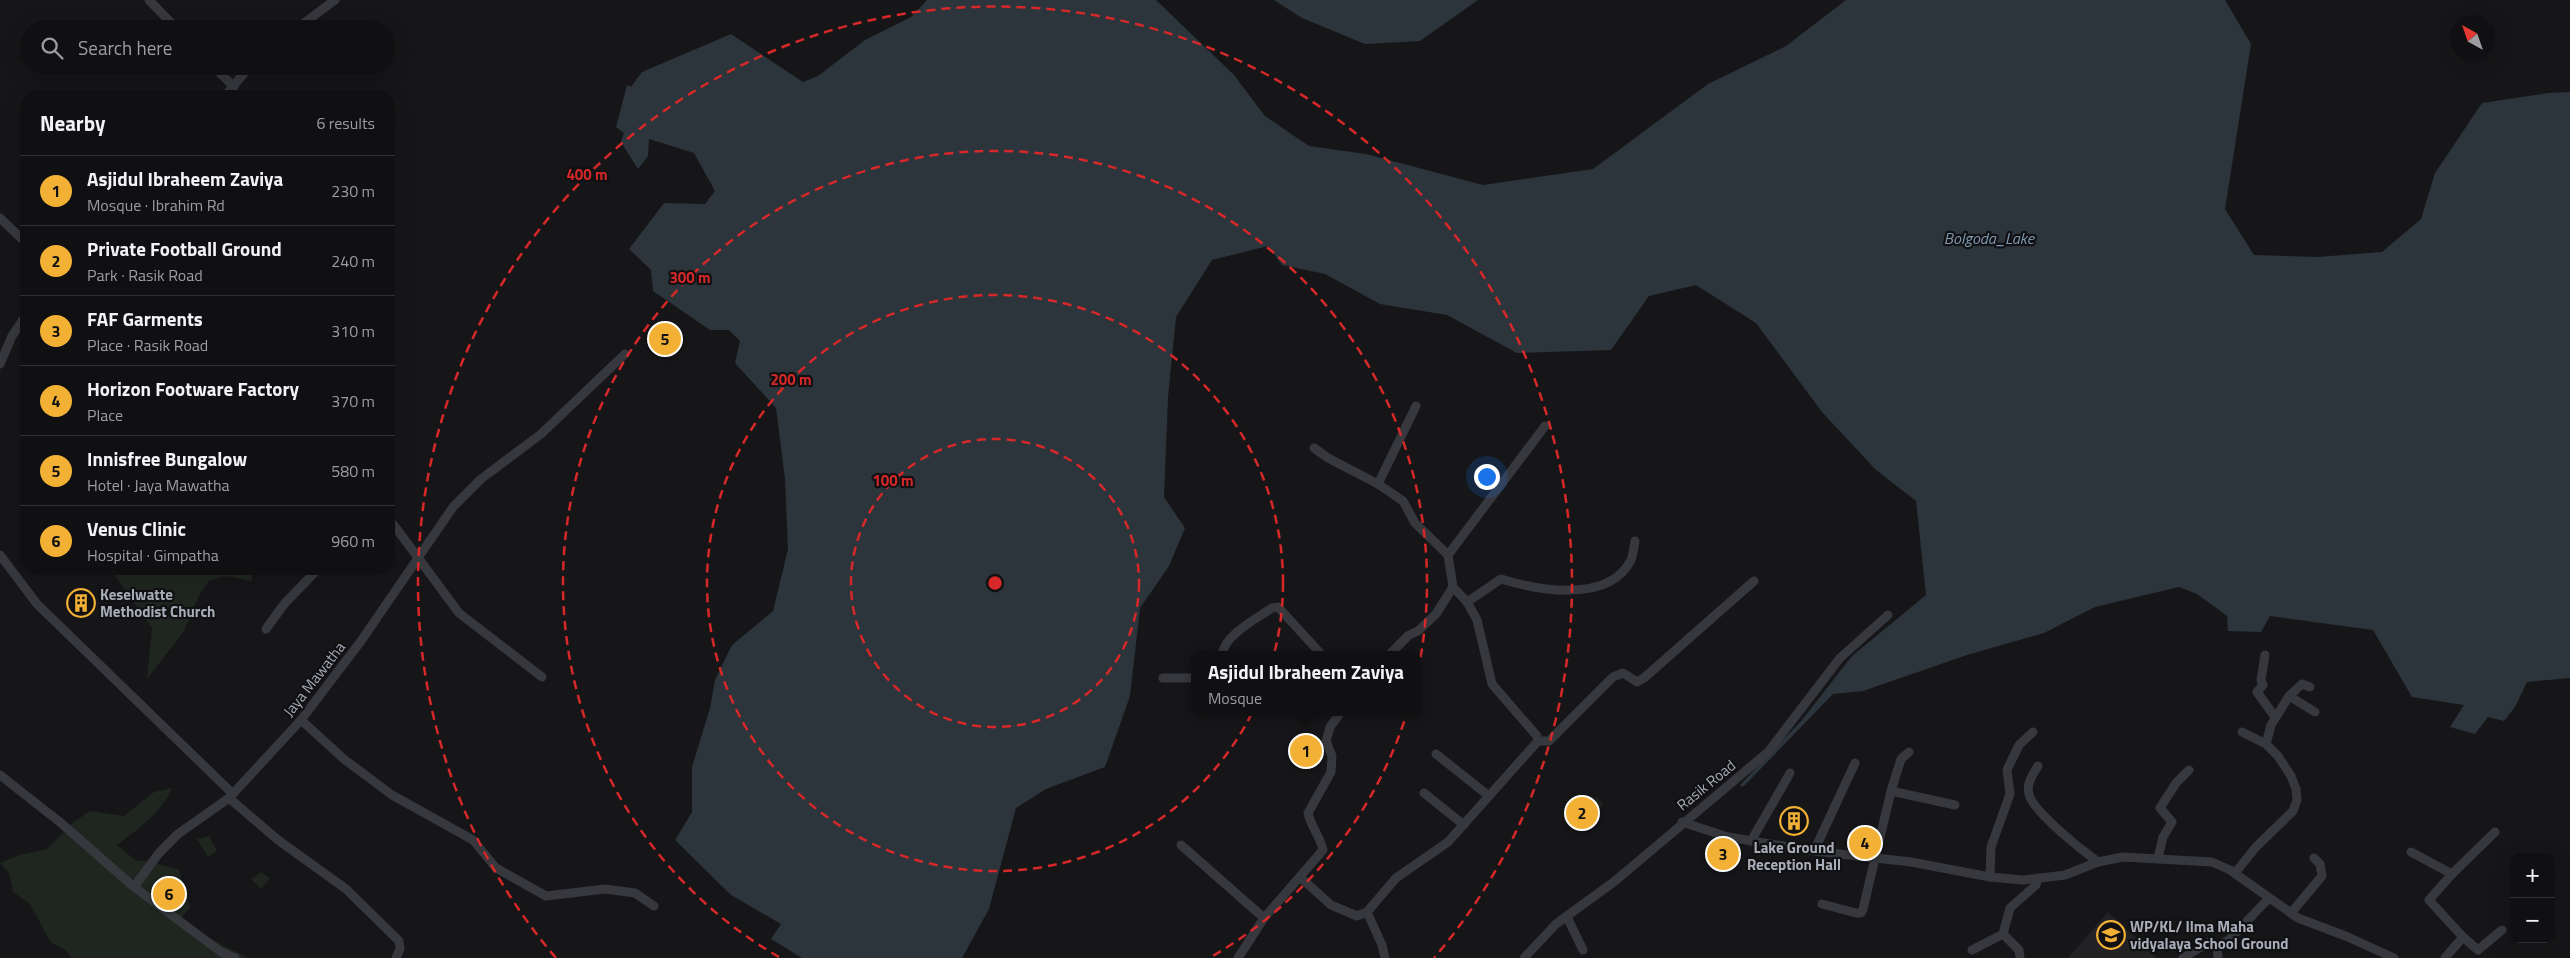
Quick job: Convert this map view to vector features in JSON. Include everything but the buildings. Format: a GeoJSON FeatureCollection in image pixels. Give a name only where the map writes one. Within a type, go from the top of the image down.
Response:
{"type":"FeatureCollection","features":[{"type":"Feature","properties":{"kind":"street"},"geometry":{"type":"LineString","coordinates":[[149,0],[168,20]]}},
{"type":"Feature","properties":{"kind":"street"},"geometry":{"type":"LineString","coordinates":[[308,20],[335,0]]}},
{"type":"Feature","properties":{"kind":"street"},"geometry":{"type":"LineString","coordinates":[[222,75],[234,87]]}},
{"type":"Feature","properties":{"kind":"street"},"geometry":{"type":"LineString","coordinates":[[231,90],[243,75]]}},
{"type":"Feature","properties":{"kind":"street"},"geometry":{"type":"LineString","coordinates":[[0,218],[20,237]]}},
{"type":"Feature","properties":{"kind":"street"},"geometry":{"type":"LineString","coordinates":[[0,364],[20,324]]}},
{"type":"Feature","properties":{"kind":"street","name":"Jaya Mawatha"},"geometry":{"type":"LineString","coordinates":[[134,887],[159,853],[178,834],[231,796],[301,720],[361,641],[453,507],[481,479],[541,434],[624,354]]}},
{"type":"Feature","properties":{"kind":"street"},"geometry":{"type":"LineString","coordinates":[[1378,484],[1416,406]]}},
{"type":"Feature","properties":{"kind":"street"},"geometry":{"type":"LineString","coordinates":[[1448,555],[1545,426]]}},
{"type":"Feature","properties":{"kind":"street"},"geometry":{"type":"LineString","coordinates":[[1314,448],[1328,458],[1378,484],[1403,501],[1415,523],[1448,555],[1453,588],[1467,602],[1477,620],[1492,684],[1537,736],[1538,741]]}},
{"type":"Feature","properties":{"kind":"street"},"geometry":{"type":"LineString","coordinates":[[395,527],[459,613],[542,676]]}},
{"type":"Feature","properties":{"kind":"street"},"geometry":{"type":"LineString","coordinates":[[1467,602],[1501,579],[1524,586],[1576,591],[1594,587],[1615,579],[1630,561],[1635,541]]}},
{"type":"Feature","properties":{"kind":"street"},"geometry":{"type":"LineString","coordinates":[[0,555],[37,604],[231,796],[278,840],[346,889],[400,941],[400,949],[396,958]]}},
{"type":"Feature","properties":{"kind":"street"},"geometry":{"type":"LineString","coordinates":[[266,629],[285,603],[312,575]]}},
{"type":"Feature","properties":{"kind":"street"},"geometry":{"type":"LineString","coordinates":[[1300,877],[1331,905],[1357,916],[1367,912],[1396,878],[1448,842],[1538,741],[1549,741],[1613,677],[1622,674],[1637,682],[1644,678],[1754,581]]}},
{"type":"Feature","properties":{"kind":"street"},"geometry":{"type":"LineString","coordinates":[[1393,651],[1409,634],[1418,631],[1436,614],[1453,588]]}},
{"type":"Feature","properties":{"kind":"street"},"geometry":{"type":"LineString","coordinates":[[1222,651],[1223,647],[1232,637],[1272,608],[1278,607],[1318,651]]}},
{"type":"Feature","properties":{"kind":"street","name":"Rasik Road"},"geometry":{"type":"LineString","coordinates":[[1524,958],[1567,916],[1615,881],[1682,822],[1768,752],[1840,658],[1888,615]]}},
{"type":"Feature","properties":{"kind":"street"},"geometry":{"type":"LineString","coordinates":[[2265,655],[2261,680],[2263,685],[2257,692],[2275,717]]}},
{"type":"Feature","properties":{"kind":"street"},"geometry":{"type":"LineString","coordinates":[[1163,678],[1191,678]]}},
{"type":"Feature","properties":{"kind":"street"},"geometry":{"type":"LineString","coordinates":[[2266,744],[2275,717],[2289,696],[2302,684],[2310,687]]}},
{"type":"Feature","properties":{"kind":"street"},"geometry":{"type":"LineString","coordinates":[[2289,696],[2315,712]]}},
{"type":"Feature","properties":{"kind":"street"},"geometry":{"type":"LineString","coordinates":[[1238,958],[1264,918],[1323,850],[1321,838],[1311,825],[1308,813],[1330,772],[1332,756],[1326,740],[1330,727],[1338,716]]}},
{"type":"Feature","properties":{"kind":"street"},"geometry":{"type":"LineString","coordinates":[[301,720],[345,760],[392,794],[473,840],[496,868],[546,896],[605,889],[635,893],[654,906]]}},
{"type":"Feature","properties":{"kind":"street"},"geometry":{"type":"LineString","coordinates":[[1990,877],[1991,847],[2010,794],[2007,770],[2019,745],[2033,732]]}},
{"type":"Feature","properties":{"kind":"street"},"geometry":{"type":"LineString","coordinates":[[2234,873],[2256,847],[2293,810],[2297,800],[2296,789],[2291,776],[2278,756],[2266,744],[2242,732]]}},
{"type":"Feature","properties":{"kind":"street"},"geometry":{"type":"LineString","coordinates":[[1822,904],[1861,913],[1891,791],[1901,759],[1909,752]]}},
{"type":"Feature","properties":{"kind":"street"},"geometry":{"type":"LineString","coordinates":[[1436,754],[1489,796]]}},
{"type":"Feature","properties":{"kind":"street"},"geometry":{"type":"LineString","coordinates":[[1814,851],[1855,763]]}},
{"type":"Feature","properties":{"kind":"street"},"geometry":{"type":"LineString","coordinates":[[2038,766],[2030,781],[2028,792],[2031,800],[2062,833],[2098,862]]}},
{"type":"Feature","properties":{"kind":"street"},"geometry":{"type":"LineString","coordinates":[[2158,858],[2163,837],[2172,822],[2160,808],[2176,783],[2189,770]]}},
{"type":"Feature","properties":{"kind":"street"},"geometry":{"type":"LineString","coordinates":[[1751,841],[1790,773]]}},
{"type":"Feature","properties":{"kind":"street"},"geometry":{"type":"LineString","coordinates":[[0,775],[61,823],[134,887],[221,952],[235,958]]}},
{"type":"Feature","properties":{"kind":"street"},"geometry":{"type":"LineString","coordinates":[[1891,791],[1955,805]]}},
{"type":"Feature","properties":{"kind":"street"},"geometry":{"type":"LineString","coordinates":[[1424,793],[1464,825]]}},
{"type":"Feature","properties":{"kind":"street"},"geometry":{"type":"LineString","coordinates":[[1682,822],[1728,837],[1751,841],[1814,851],[1911,862],[1990,877],[2023,880],[2065,875],[2098,862],[2123,857],[2212,862],[2234,873],[2291,913],[2394,958]]}},
{"type":"Feature","properties":{"kind":"street"},"geometry":{"type":"LineString","coordinates":[[2495,832],[2452,874],[2429,900],[2463,937],[2478,950],[2502,930]]}},
{"type":"Feature","properties":{"kind":"street"},"geometry":{"type":"LineString","coordinates":[[1181,846],[1264,918]]}},
{"type":"Feature","properties":{"kind":"street"},"geometry":{"type":"LineString","coordinates":[[2411,852],[2452,874]]}},
{"type":"Feature","properties":{"kind":"street"},"geometry":{"type":"LineString","coordinates":[[2291,913],[2322,876],[2320,864],[2314,858]]}},
{"type":"Feature","properties":{"kind":"street"},"geometry":{"type":"LineString","coordinates":[[2004,934],[2010,908],[2036,885],[2038,878]]}},
{"type":"Feature","properties":{"kind":"street"},"geometry":{"type":"LineString","coordinates":[[2217,946],[2230,940],[2269,898]]}},
{"type":"Feature","properties":{"kind":"street"},"geometry":{"type":"LineString","coordinates":[[1367,912],[1382,945],[1385,958]]}},
{"type":"Feature","properties":{"kind":"street"},"geometry":{"type":"LineString","coordinates":[[1567,916],[1583,950]]}},
{"type":"Feature","properties":{"kind":"street"},"geometry":{"type":"LineString","coordinates":[[1972,950],[2004,934]]}},
{"type":"Feature","properties":{"kind":"street"},"geometry":{"type":"LineString","coordinates":[[2004,934],[2019,950],[2020,958]]}},
{"type":"Feature","properties":{"kind":"street"},"geometry":{"type":"LineString","coordinates":[[2445,958],[2463,937]]}},
{"type":"Feature","properties":{"kind":"street"},"geometry":{"type":"LineString","coordinates":[[2184,957],[2209,942],[2217,946]]}},
{"type":"Feature","properties":{"kind":"street"},"geometry":{"type":"LineString","coordinates":[[2217,946],[2218,958]]}},
{"type":"Feature","properties":{"kind":"shaded area"},"geometry":{"type":"Polygon","coordinates":[[[114,575],[251,575],[252,581],[226,576],[210,580],[198,597],[184,631],[147,679],[152,628],[114,575]]]}},
{"type":"Feature","properties":{"kind":"shaded area"},"geometry":{"type":"Polygon","coordinates":[[[172,788],[168,797],[155,813],[141,827],[117,845],[135,860],[152,862],[179,870],[190,907],[178,922],[248,958],[72,958],[64,949],[51,943],[30,904],[13,892],[9,873],[0,863],[19,855],[47,849],[75,821],[90,811],[124,816],[154,792],[172,788]]]}},
{"type":"Feature","properties":{"kind":"shaded area"},"geometry":{"type":"Polygon","coordinates":[[[1578,794],[1598,798],[1603,805],[1585,823],[1569,818],[1569,808],[1578,794]]]}},
{"type":"Feature","properties":{"kind":"shaded area"},"geometry":{"type":"Polygon","coordinates":[[[209,836],[217,851],[208,857],[197,839],[209,836]]]}},
{"type":"Feature","properties":{"kind":"shaded area"},"geometry":{"type":"Polygon","coordinates":[[[261,872],[270,878],[261,889],[251,879],[261,872]]]}},
{"type":"Feature","properties":{"kind":"shaded area","name":"WP/KL/ Ilma Maha vidyalaya School Ground"},"geometry":{"type":"Polygon","coordinates":[[[2108,912],[2157,958],[2068,958],[2108,912]]]}},
{"type":"Feature","properties":{"kind":"water","name":"Bolgoda_Lake"},"geometry":{"type":"Polygon","coordinates":[[[927,0],[1156,0],[1234,75],[1265,116],[1309,146],[1366,154],[1483,185],[1593,169],[1708,84],[1786,46],[1846,0],[2225,0],[2251,44],[2225,209],[2254,255],[2317,257],[2382,252],[2421,219],[2435,173],[2482,103],[2548,93],[2570,92],[2570,678],[2527,682],[2515,707],[2504,721],[2488,717],[2475,734],[2450,727],[2464,705],[2412,697],[2373,630],[2270,616],[2261,632],[2228,631],[2227,616],[2197,594],[2179,587],[2095,607],[2044,633],[1967,655],[1863,691],[1833,694],[1743,787],[1740,785],[1802,720],[1852,656],[1926,595],[1916,501],[1876,470],[1822,412],[1756,323],[1696,285],[1649,296],[1611,350],[1517,353],[1447,315],[1380,304],[1325,274],[1282,265],[1268,246],[1212,260],[1176,317],[1168,397],[1164,497],[1185,528],[1169,566],[1140,608],[1130,696],[1105,767],[1046,789],[1016,808],[989,909],[962,958],[802,958],[771,939],[781,924],[731,895],[675,840],[692,812],[692,767],[710,708],[715,680],[732,645],[773,611],[788,549],[785,479],[776,408],[735,363],[740,341],[729,330],[710,330],[653,291],[651,270],[629,249],[664,203],[705,204],[715,191],[694,153],[649,139],[648,156],[638,169],[621,142],[624,133],[616,127],[627,85],[631,87],[642,72],[731,34],[803,82],[818,76],[865,40],[911,17],[927,0]]]}},
{"type":"Feature","properties":{"kind":"water"},"geometry":{"type":"Polygon","coordinates":[[[1274,0],[1478,0],[1420,41],[1365,44],[1302,18],[1274,0]]]}},
{"type":"Feature","properties":{"kind":"place","name":"Innisfree Bungalow"},"geometry":{"type":"Point","coordinates":[665,339]}},
{"type":"Feature","properties":{"kind":"place","name":"Keselwatte Methodist Church"},"geometry":{"type":"Point","coordinates":[81,603]}},
{"type":"Feature","properties":{"kind":"place","name":"Asjidul Ibraheem Zaviya"},"geometry":{"type":"Point","coordinates":[1306,751]}},
{"type":"Feature","properties":{"kind":"place","name":"Private Football Ground"},"geometry":{"type":"Point","coordinates":[1582,813]}},
{"type":"Feature","properties":{"kind":"place","name":"Lake Ground Reception Hall"},"geometry":{"type":"Point","coordinates":[1794,821]}},
{"type":"Feature","properties":{"kind":"place","name":"Horizon Footware Factory"},"geometry":{"type":"Point","coordinates":[1865,843]}},
{"type":"Feature","properties":{"kind":"place","name":"FAF Garments"},"geometry":{"type":"Point","coordinates":[1723,854]}},
{"type":"Feature","properties":{"kind":"place","name":"Venus Clinic"},"geometry":{"type":"Point","coordinates":[169,894]}},
{"type":"Feature","properties":{"kind":"place","name":"WP/KL/ Ilma Maha vidyalaya School Ground"},"geometry":{"type":"Point","coordinates":[2111,935]}}]}
